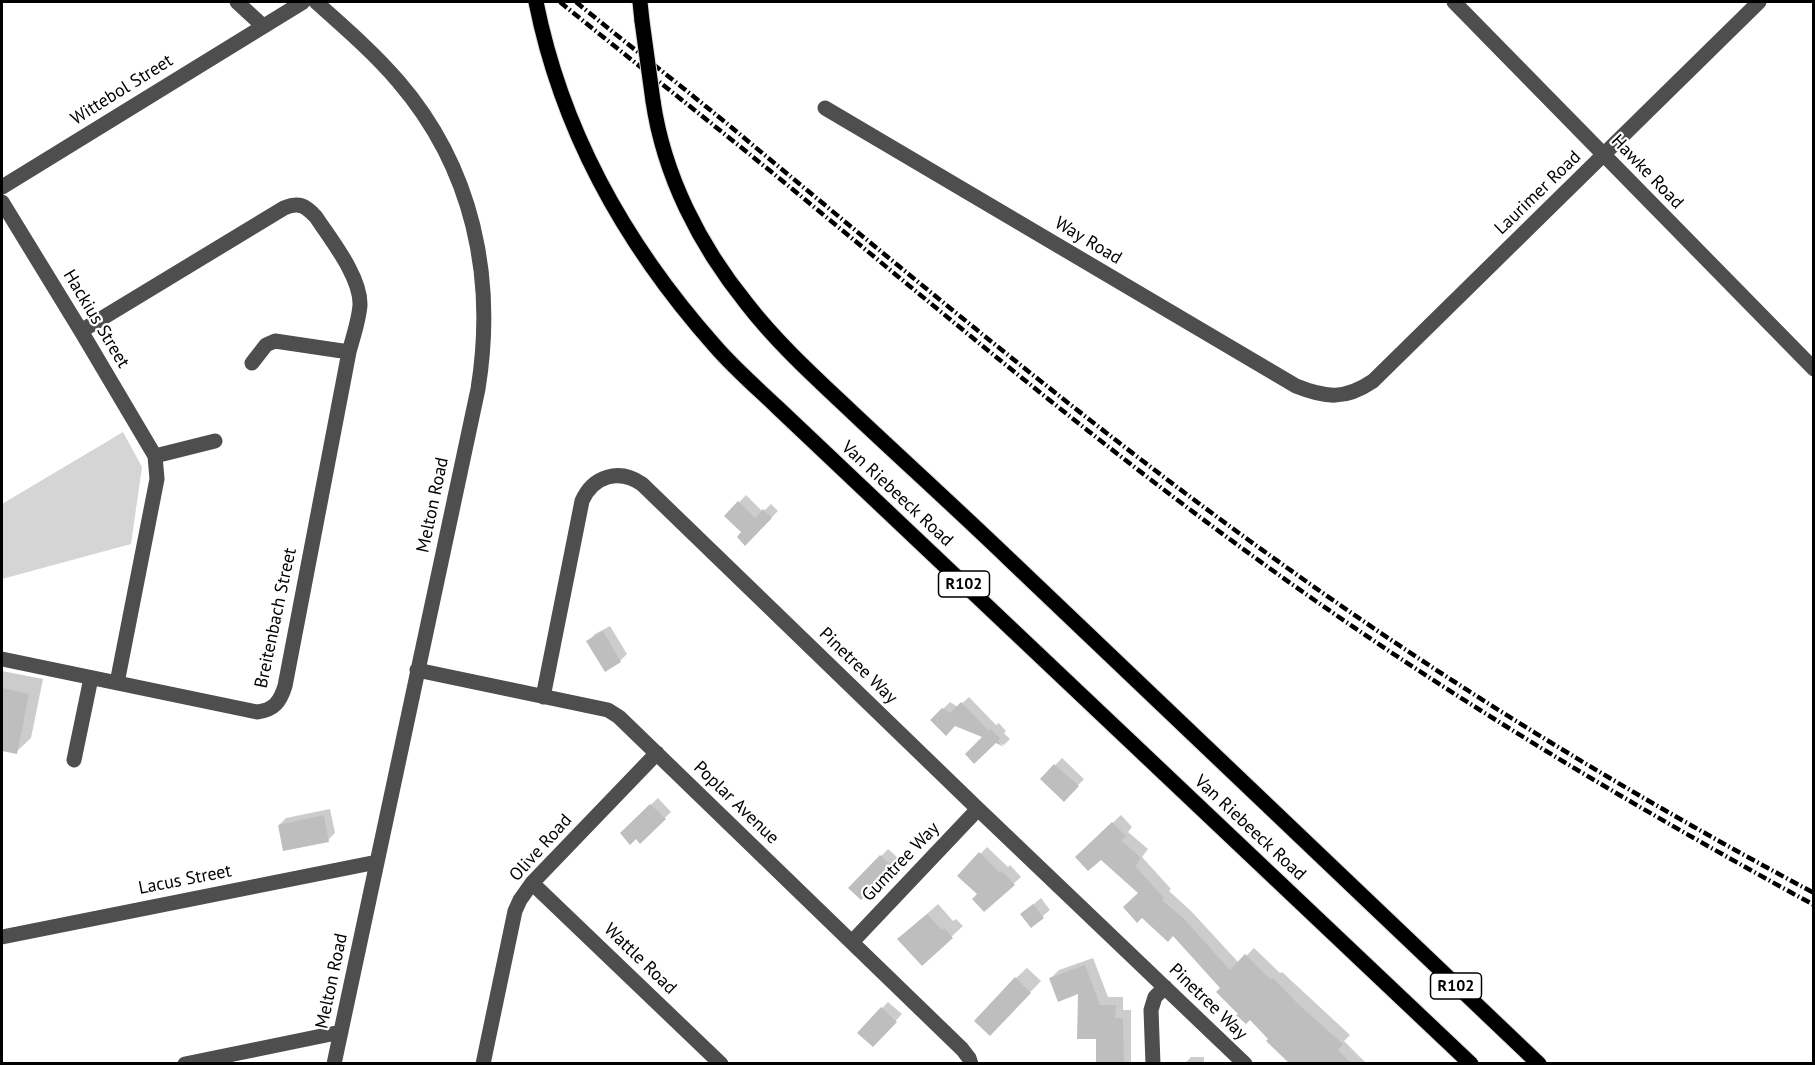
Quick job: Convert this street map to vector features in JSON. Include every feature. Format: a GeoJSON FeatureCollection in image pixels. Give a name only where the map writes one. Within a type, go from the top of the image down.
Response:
{"type":"FeatureCollection","features":[{"type":"Feature","properties":{"kind":"main road","name":"Van Riebeeck Road"},"geometry":{"type":"LineString","coordinates":[[536,2],[544,41],[568,113],[600,183],[622,222],[657,274],[715,346],[793,423],[1471,1064]]}},
{"type":"Feature","properties":{"kind":"main road","name":"Van Riebeeck Road"},"geometry":{"type":"LineString","coordinates":[[640,2],[653,101],[662,146],[681,197],[704,244],[747,305],[812,374],[1539,1064]]}},
{"type":"Feature","properties":{"kind":"street"},"geometry":{"type":"LineString","coordinates":[[237,2],[263,26]]}},
{"type":"Feature","properties":{"kind":"street","name":"Wittebol Street"},"geometry":{"type":"LineString","coordinates":[[2,187],[303,2]]}},
{"type":"Feature","properties":{"kind":"street","name":"Melton Road"},"geometry":{"type":"LineString","coordinates":[[316,2],[380,62],[414,100],[441,143],[458,179],[474,227],[479,252],[484,312],[480,371],[334,1064]]}},
{"type":"Feature","properties":{"kind":"street","name":"Hawke Road"},"geometry":{"type":"LineString","coordinates":[[1454,2],[1814,369]]}},
{"type":"Feature","properties":{"kind":"street","name":"Laurimer Road"},"geometry":{"type":"LineString","coordinates":[[1335,396],[1352,393],[1372,381],[1759,2]]}},
{"type":"Feature","properties":{"kind":"street","name":"Way Road"},"geometry":{"type":"LineString","coordinates":[[825,108],[1296,386],[1313,393],[1335,396]]}},
{"type":"Feature","properties":{"kind":"street","name":"Hackius Street"},"geometry":{"type":"LineString","coordinates":[[2,202],[155,456],[157,479],[117,683]]}},
{"type":"Feature","properties":{"kind":"street","name":"Breitenbach Street"},"geometry":{"type":"LineString","coordinates":[[2,659],[257,712],[273,708],[285,686],[349,352],[360,306],[357,287],[349,269],[316,217],[310,210],[294,204],[81,331]]}},
{"type":"Feature","properties":{"kind":"street"},"geometry":{"type":"LineString","coordinates":[[252,363],[266,345],[275,341],[349,352]]}},
{"type":"Feature","properties":{"kind":"street"},"geometry":{"type":"LineString","coordinates":[[155,456],[215,441]]}},
{"type":"Feature","properties":{"kind":"street","name":"Pinetree Way"},"geometry":{"type":"LineString","coordinates":[[543,697],[582,501],[589,489],[599,480],[612,475],[625,476],[642,484],[978,810],[1245,1064]]}},
{"type":"Feature","properties":{"kind":"street","name":"Poplar Avenue"},"geometry":{"type":"LineString","coordinates":[[417,670],[614,713],[962,1049],[971,1064]]}},
{"type":"Feature","properties":{"kind":"street"},"geometry":{"type":"LineString","coordinates":[[74,760],[91,678]]}},
{"type":"Feature","properties":{"kind":"street","name":"Olive Road"},"geometry":{"type":"LineString","coordinates":[[483,1064],[515,911],[520,900],[532,883],[657,753]]}},
{"type":"Feature","properties":{"kind":"street","name":"Gumtree Way"},"geometry":{"type":"LineString","coordinates":[[852,942],[978,810]]}},
{"type":"Feature","properties":{"kind":"street","name":"Lacus Street"},"geometry":{"type":"LineString","coordinates":[[2,937],[377,862]]}},
{"type":"Feature","properties":{"kind":"street","name":"Wattle Road"},"geometry":{"type":"LineString","coordinates":[[532,883],[721,1064]]}},
{"type":"Feature","properties":{"kind":"street"},"geometry":{"type":"LineString","coordinates":[[1153,1064],[1151,1010],[1155,997],[1165,987]]}},
{"type":"Feature","properties":{"kind":"street"},"geometry":{"type":"LineString","coordinates":[[187,1063],[341,1032]]}},
{"type":"Feature","properties":{"kind":"shaded area"},"geometry":{"type":"Polygon","coordinates":[[[123,432],[142,467],[131,544],[2,579],[2,504],[123,432]]]}},
{"type":"Feature","properties":{"kind":"building"},"geometry":{"type":"Polygon","coordinates":[[[738,501],[755,518],[763,509],[772,518],[745,546],[737,537],[741,532],[724,516],[738,501]]]}},
{"type":"Feature","properties":{"kind":"building"},"geometry":{"type":"Polygon","coordinates":[[[603,631],[621,662],[605,672],[586,641],[603,631]]]}},
{"type":"Feature","properties":{"kind":"building"},"geometry":{"type":"Polygon","coordinates":[[[2,688],[29,694],[17,754],[2,751],[2,688]]]}},
{"type":"Feature","properties":{"kind":"building"},"geometry":{"type":"Polygon","coordinates":[[[961,702],[989,731],[991,729],[1000,738],[998,741],[1004,747],[996,743],[974,764],[965,754],[982,737],[955,726],[946,736],[930,720],[942,708],[950,713],[961,702]]]}},
{"type":"Feature","properties":{"kind":"building"},"geometry":{"type":"Polygon","coordinates":[[[1054,764],[1079,786],[1064,802],[1040,779],[1054,764]]]}},
{"type":"Feature","properties":{"kind":"building"},"geometry":{"type":"Polygon","coordinates":[[[650,804],[666,819],[640,844],[636,839],[630,845],[620,833],[650,804]]]}},
{"type":"Feature","properties":{"kind":"building"},"geometry":{"type":"Polygon","coordinates":[[[324,815],[329,842],[283,851],[278,825],[324,815]]]}},
{"type":"Feature","properties":{"kind":"building"},"geometry":{"type":"Polygon","coordinates":[[[1112,822],[1126,836],[1121,840],[1141,858],[1135,866],[1164,898],[1162,900],[1183,918],[1230,970],[1245,954],[1343,1044],[1338,1050],[1352,1064],[1290,1064],[1266,1041],[1268,1039],[1250,1020],[1246,1024],[1236,1015],[1238,1014],[1216,992],[1220,988],[1173,936],[1168,942],[1142,918],[1137,923],[1123,907],[1138,893],[1101,860],[1088,871],[1075,857],[1112,822]]]}},
{"type":"Feature","properties":{"kind":"building"},"geometry":{"type":"Polygon","coordinates":[[[979,852],[1015,885],[984,912],[972,899],[977,894],[957,876],[979,852]]]}},
{"type":"Feature","properties":{"kind":"building"},"geometry":{"type":"Polygon","coordinates":[[[880,855],[893,867],[861,900],[848,888],[880,855]]]}},
{"type":"Feature","properties":{"kind":"building"},"geometry":{"type":"Polygon","coordinates":[[[1033,904],[1044,918],[1031,928],[1020,914],[1033,904]]]}},
{"type":"Feature","properties":{"kind":"building"},"geometry":{"type":"Polygon","coordinates":[[[927,914],[953,938],[922,966],[897,939],[927,914]]]}},
{"type":"Feature","properties":{"kind":"building"},"geometry":{"type":"Polygon","coordinates":[[[1085,965],[1100,1005],[1116,1005],[1115,1018],[1123,1018],[1124,1064],[1096,1064],[1096,1039],[1077,1039],[1078,994],[1058,1002],[1049,978],[1085,965]]]}},
{"type":"Feature","properties":{"kind":"building"},"geometry":{"type":"Polygon","coordinates":[[[1015,977],[1031,993],[990,1036],[974,1021],[1015,977]]]}},
{"type":"Feature","properties":{"kind":"building"},"geometry":{"type":"Polygon","coordinates":[[[881,1007],[897,1022],[873,1047],[857,1033],[881,1007]]]}},
{"type":"Feature","properties":{"kind":"railway"},"geometry":{"type":"LineString","coordinates":[[560,2],[1052,402],[1239,546],[1365,635],[1554,756],[1814,905]]}},
{"type":"Feature","properties":{"kind":"railway"},"geometry":{"type":"LineString","coordinates":[[576,2],[1025,369],[1237,532],[1371,626],[1494,707],[1684,822],[1814,893]]}}]}
